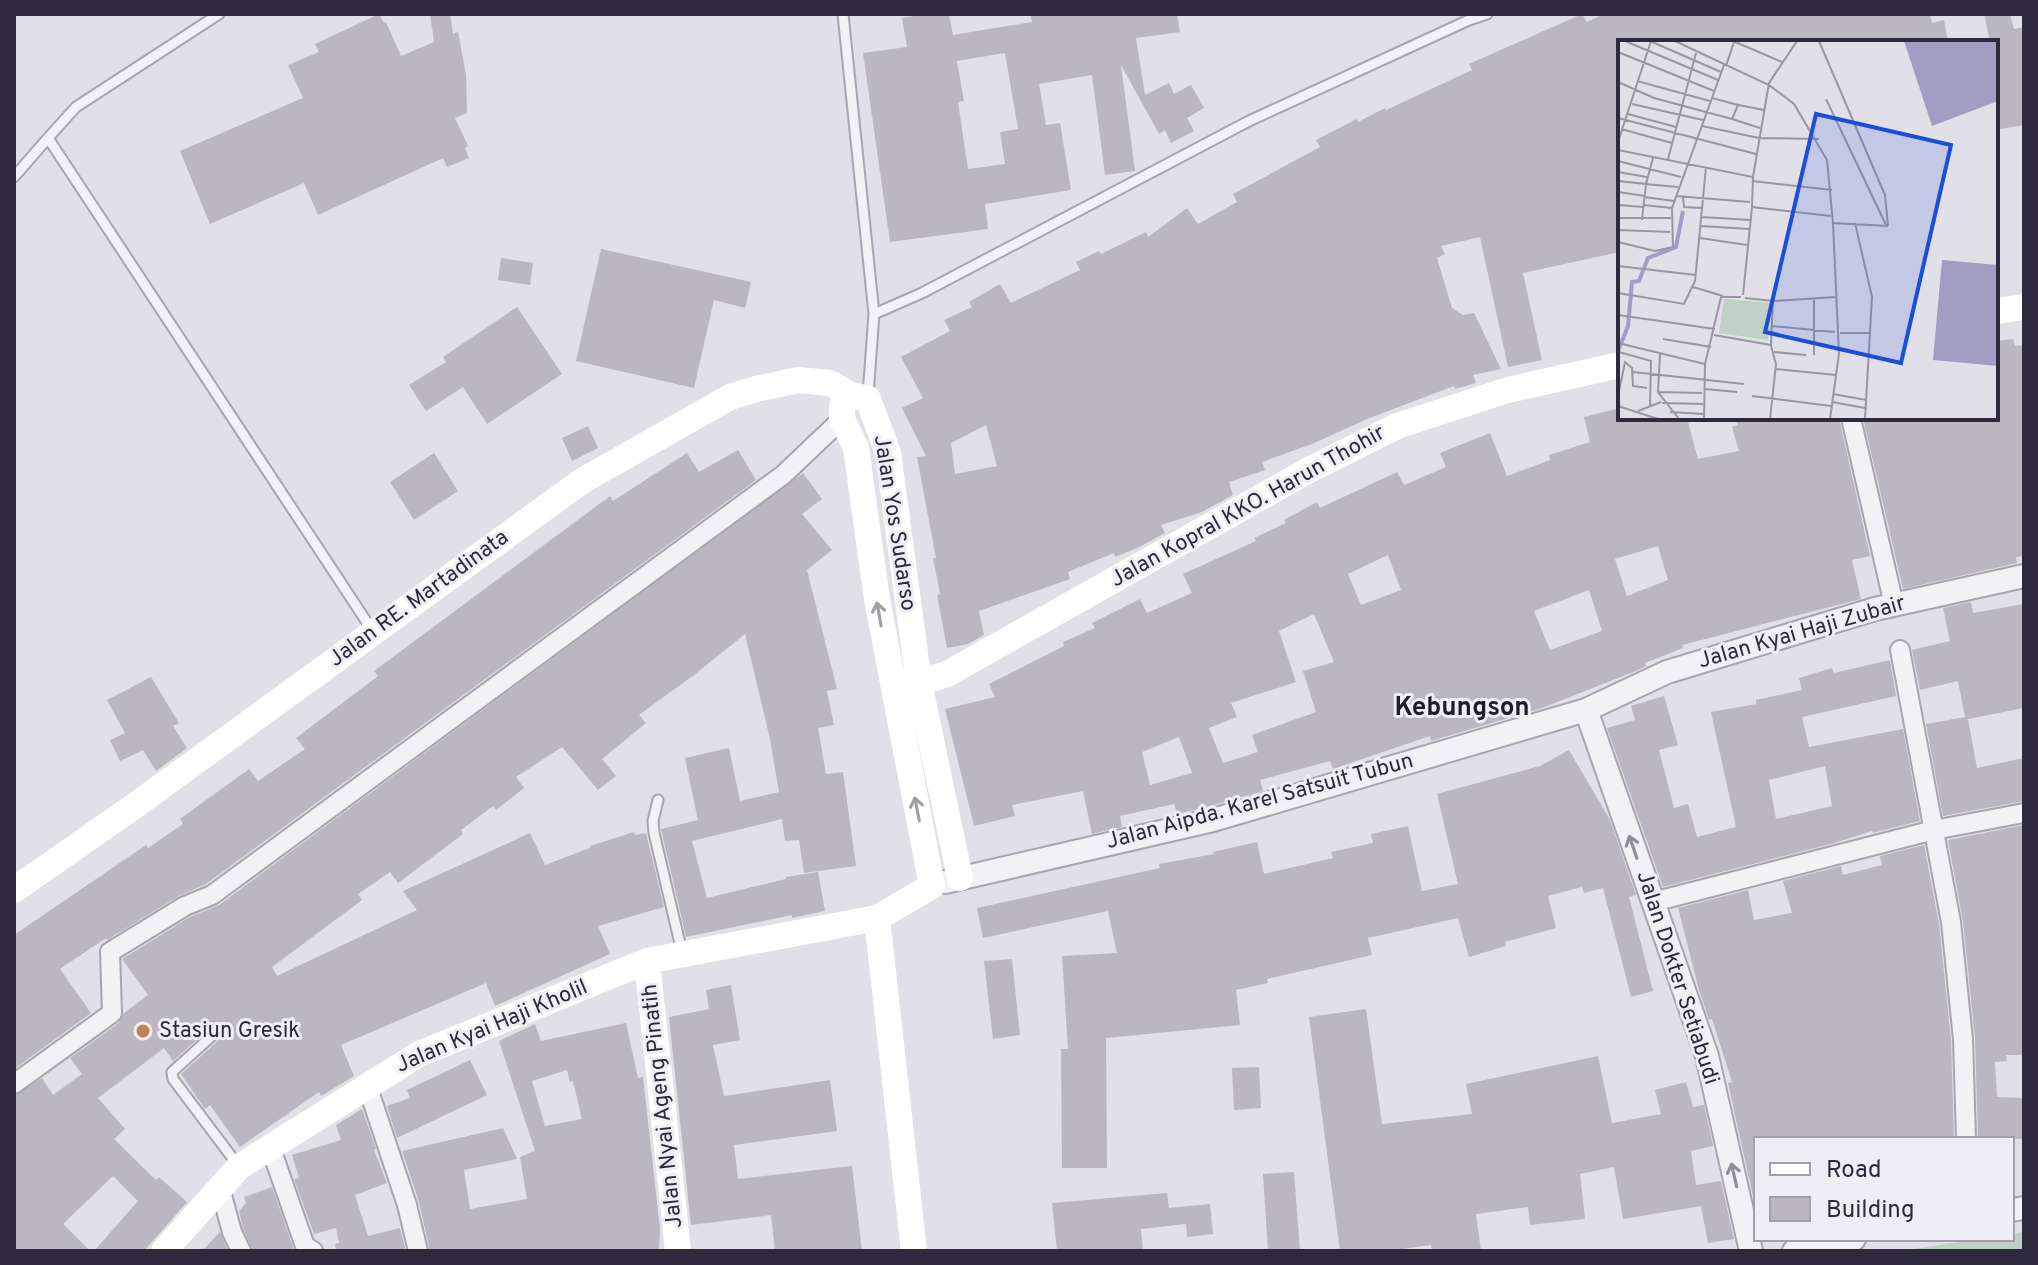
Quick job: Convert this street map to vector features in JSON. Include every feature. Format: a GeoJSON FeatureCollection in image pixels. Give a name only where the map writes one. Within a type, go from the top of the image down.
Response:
{"type":"FeatureCollection","features":[{"type":"Feature","properties":{"kind":"main road"},"geometry":{"type":"LineString","coordinates":[[1998,311],[2024,307]]}},
{"type":"Feature","properties":{"kind":"main road","name":"Jalan Kopral KKO. Harun Thohir"},"geometry":{"type":"LineString","coordinates":[[906,687],[947,674],[1309,470],[1397,426],[1508,390],[1618,365]]}},
{"type":"Feature","properties":{"kind":"main road","name":"Jalan RE. Martadinata"},"geometry":{"type":"LineString","coordinates":[[14,890],[582,481],[730,397],[798,380],[830,383],[854,404]]}},
{"type":"Feature","properties":{"kind":"main road","name":"Jalan Yos Sudarso"},"geometry":{"type":"LineString","coordinates":[[854,404],[856,448],[877,599],[906,687],[960,878]]}},
{"type":"Feature","properties":{"kind":"main road","name":"Jalan Yos Sudarso"},"geometry":{"type":"LineString","coordinates":[[906,687],[932,886]]}},
{"type":"Feature","properties":{"kind":"main road","name":"Jalan Kyai Haji Kholil"},"geometry":{"type":"LineString","coordinates":[[164,1251],[239,1167],[419,1054],[647,961],[877,918],[932,886]]}},
{"type":"Feature","properties":{"kind":"main road"},"geometry":{"type":"LineString","coordinates":[[877,918],[914,1251]]}},
{"type":"Feature","properties":{"kind":"main road","name":"Jalan Nyai Ageng Pinatih"},"geometry":{"type":"LineString","coordinates":[[647,961],[678,1251]]}},
{"type":"Feature","properties":{"kind":"street"},"geometry":{"type":"LineString","coordinates":[[14,1084],[112,1013],[110,952],[185,906],[225,886],[783,475],[854,404]]}},
{"type":"Feature","properties":{"kind":"street"},"geometry":{"type":"LineString","coordinates":[[1851,420],[1894,605]]}},
{"type":"Feature","properties":{"kind":"street","name":"Jalan Kyai Haji Zubair"},"geometry":{"type":"LineString","coordinates":[[1586,710],[1667,672],[1894,605],[2024,576]]}},
{"type":"Feature","properties":{"kind":"street"},"geometry":{"type":"LineString","coordinates":[[1900,650],[1953,937],[1963,1039],[1966,1137]]}},
{"type":"Feature","properties":{"kind":"street","name":"Jalan Aipda. Karel Satsuit Tubun"},"geometry":{"type":"LineString","coordinates":[[932,886],[1213,820],[1586,710]]}},
{"type":"Feature","properties":{"kind":"street","name":"Jalan Dokter Setiabudi"},"geometry":{"type":"LineString","coordinates":[[1586,710],[1707,1056],[1751,1251]]}},
{"type":"Feature","properties":{"kind":"street"},"geometry":{"type":"LineString","coordinates":[[1653,902],[1934,830],[2024,813]]}},
{"type":"Feature","properties":{"kind":"street"},"geometry":{"type":"LineString","coordinates":[[367,1085],[407,1205],[418,1251]]}},
{"type":"Feature","properties":{"kind":"street"},"geometry":{"type":"LineString","coordinates":[[270,1146],[305,1246],[313,1251]]}},
{"type":"Feature","properties":{"kind":"street"},"geometry":{"type":"LineString","coordinates":[[220,1188],[232,1232],[241,1251]]}},
{"type":"Feature","properties":{"kind":"street"},"geometry":{"type":"LineString","coordinates":[[1794,1251],[1844,1241]]}},
{"type":"Feature","properties":{"kind":"lane"},"geometry":{"type":"LineString","coordinates":[[15,173],[76,107],[219,14]]}},
{"type":"Feature","properties":{"kind":"lane"},"geometry":{"type":"LineString","coordinates":[[843,14],[874,314],[854,404]]}},
{"type":"Feature","properties":{"kind":"lane"},"geometry":{"type":"LineString","coordinates":[[874,314],[922,293],[1249,121],[1487,14]]}},
{"type":"Feature","properties":{"kind":"lane"},"geometry":{"type":"LineString","coordinates":[[48,138],[374,633]]}},
{"type":"Feature","properties":{"kind":"lane"},"geometry":{"type":"LineString","coordinates":[[658,800],[653,821],[654,833],[683,955]]}},
{"type":"Feature","properties":{"kind":"lane"},"geometry":{"type":"LineString","coordinates":[[213,1035],[179,1063],[172,1072],[173,1079],[239,1167]]}},
{"type":"Feature","properties":{"kind":"shaded area"},"geometry":{"type":"Polygon","coordinates":[[[2024,1232],[2024,1251],[1901,1251],[1965,1241],[2014,1241],[2014,1234],[2024,1232]]]}},
{"type":"Feature","properties":{"kind":"building"},"geometry":{"type":"Polygon","coordinates":[[[379,14],[386,22],[401,56],[434,42],[430,14],[450,14],[453,34],[458,32],[466,75],[467,113],[455,118],[468,146],[465,148],[469,158],[447,167],[443,158],[318,215],[304,183],[210,224],[180,151],[303,98],[288,65],[319,52],[315,44],[379,14]]]}},
{"type":"Feature","properties":{"kind":"building"},"geometry":{"type":"Polygon","coordinates":[[[949,14],[953,35],[1032,22],[1030,14],[1177,14],[1180,32],[1136,38],[1145,95],[1169,83],[1174,94],[1191,85],[1204,108],[1187,118],[1194,131],[1171,143],[1165,130],[1159,134],[1121,65],[1135,171],[1105,175],[1092,75],[1039,84],[1046,125],[1060,123],[1071,190],[985,204],[988,229],[890,242],[863,53],[907,47],[902,18],[949,14]],[[1005,53],[957,61],[964,101],[958,102],[968,169],[1005,164],[1000,132],[1018,129],[1005,53]]]}},
{"type":"Feature","properties":{"kind":"building"},"geometry":{"type":"Polygon","coordinates":[[[1582,14],[1587,22],[1604,14],[1930,14],[1932,23],[1944,20],[1948,40],[1618,40],[1618,252],[1523,273],[1542,360],[1508,367],[1480,237],[1441,246],[1445,254],[1437,258],[1452,308],[1463,315],[1474,313],[1501,369],[1473,375],[1476,383],[1455,389],[1454,386],[1262,462],[1265,470],[1229,482],[1233,495],[1202,512],[1161,525],[1165,533],[1139,547],[1115,557],[1114,553],[1068,572],[1070,579],[979,611],[984,635],[968,644],[947,648],[937,595],[940,594],[933,558],[936,558],[917,457],[926,456],[902,408],[923,398],[901,357],[950,331],[944,320],[972,307],[969,302],[1000,284],[1011,303],[1080,270],[1076,262],[1099,251],[1101,254],[1146,232],[1148,237],[1187,208],[1198,224],[1237,202],[1233,194],[1320,147],[1316,140],[1472,70],[1469,64],[1582,14]],[[986,425],[951,443],[955,474],[997,466],[986,425]]]}},
{"type":"Feature","properties":{"kind":"building"},"geometry":{"type":"Polygon","coordinates":[[[1984,14],[2010,14],[2014,29],[2024,27],[2024,125],[1998,130],[1998,40],[1990,40],[1984,14]]]}},
{"type":"Feature","properties":{"kind":"building"},"geometry":{"type":"Polygon","coordinates":[[[601,249],[751,282],[745,308],[714,300],[694,388],[576,361],[601,249]]]}},
{"type":"Feature","properties":{"kind":"building"},"geometry":{"type":"Polygon","coordinates":[[[501,258],[533,263],[530,285],[498,280],[501,258]]]}},
{"type":"Feature","properties":{"kind":"building"},"geometry":{"type":"Polygon","coordinates":[[[517,307],[562,374],[487,424],[463,387],[426,411],[409,385],[446,362],[443,357],[517,307]]]}},
{"type":"Feature","properties":{"kind":"building"},"geometry":{"type":"Polygon","coordinates":[[[2013,339],[2015,346],[2024,345],[2024,556],[2016,557],[2017,563],[1903,589],[1863,420],[1998,420],[1998,341],[2013,339]]]}},
{"type":"Feature","properties":{"kind":"building"},"geometry":{"type":"Polygon","coordinates":[[[1618,408],[1618,420],[1688,420],[1698,459],[1739,451],[1732,427],[1738,425],[1737,420],[1839,420],[1870,556],[1852,560],[1861,599],[1682,645],[1683,648],[1645,663],[1646,666],[1636,671],[1542,708],[1431,741],[1430,736],[1333,769],[1330,761],[1260,780],[1263,791],[1217,804],[1177,814],[1174,804],[1120,816],[1122,827],[1092,834],[1083,791],[1012,805],[1015,816],[974,826],[945,709],[995,697],[989,684],[1064,646],[1063,642],[1095,628],[1092,623],[1140,599],[1147,613],[1192,593],[1183,574],[1256,541],[1254,538],[1286,523],[1284,520],[1317,502],[1320,508],[1397,472],[1404,485],[1446,467],[1440,453],[1490,433],[1507,476],[1550,460],[1549,455],[1590,442],[1584,417],[1618,408]],[[1658,546],[1615,559],[1627,596],[1668,580],[1658,546]],[[1388,555],[1348,574],[1361,605],[1401,590],[1388,555]],[[1589,590],[1534,611],[1550,650],[1602,631],[1589,590]],[[1314,614],[1279,631],[1296,682],[1231,703],[1237,717],[1209,728],[1223,763],[1258,752],[1252,735],[1316,712],[1303,671],[1334,662],[1314,614]],[[1179,737],[1142,752],[1150,785],[1192,773],[1179,737]]]}},
{"type":"Feature","properties":{"kind":"building"},"geometry":{"type":"Polygon","coordinates":[[[588,426],[598,448],[572,461],[562,438],[588,426]]]}},
{"type":"Feature","properties":{"kind":"building"},"geometry":{"type":"Polygon","coordinates":[[[738,450],[756,480],[206,884],[106,938],[60,969],[91,1013],[14,1069],[14,935],[146,845],[148,848],[183,824],[180,819],[249,769],[258,781],[305,749],[296,738],[378,676],[374,671],[610,496],[613,501],[687,453],[699,472],[738,450]]]}},
{"type":"Feature","properties":{"kind":"building"},"geometry":{"type":"Polygon","coordinates":[[[434,453],[458,491],[414,520],[390,482],[434,453]]]}},
{"type":"Feature","properties":{"kind":"building"},"geometry":{"type":"Polygon","coordinates":[[[803,473],[822,499],[802,514],[832,550],[807,570],[837,689],[827,691],[834,725],[818,728],[826,774],[843,772],[856,866],[804,873],[799,840],[785,841],[782,819],[692,841],[707,898],[786,877],[818,872],[825,911],[686,937],[661,829],[698,820],[685,758],[729,748],[740,801],[779,792],[745,634],[639,715],[646,723],[602,759],[616,776],[598,790],[562,747],[516,777],[524,788],[496,810],[493,806],[461,830],[463,834],[398,883],[390,872],[358,894],[362,900],[272,967],[277,976],[417,910],[403,891],[530,833],[545,865],[634,832],[635,835],[646,833],[664,907],[598,926],[610,954],[495,1006],[486,983],[341,1045],[354,1076],[321,1096],[319,1092],[240,1147],[210,1105],[205,1109],[181,1074],[219,1040],[219,1031],[209,1029],[173,1061],[164,1048],[98,1098],[125,1129],[114,1139],[156,1180],[159,1177],[187,1202],[144,1251],[94,1251],[138,1201],[113,1176],[63,1224],[90,1251],[14,1251],[14,1096],[42,1078],[53,1095],[82,1074],[70,1058],[119,1023],[124,1013],[148,995],[122,959],[190,917],[219,905],[803,473]]]}},
{"type":"Feature","properties":{"kind":"building"},"geometry":{"type":"Polygon","coordinates":[[[1971,602],[1973,613],[2024,604],[2024,708],[1968,719],[1977,768],[2024,758],[2024,801],[1943,816],[1926,724],[1965,717],[1958,681],[1920,690],[1912,650],[1950,641],[1943,608],[1971,602]]]}},
{"type":"Feature","properties":{"kind":"building"},"geometry":{"type":"Polygon","coordinates":[[[1890,660],[1896,696],[1802,717],[1809,747],[1903,729],[1920,821],[1663,887],[1607,728],[1635,720],[1631,706],[1664,696],[1678,745],[1659,750],[1674,808],[1688,804],[1697,837],[1736,827],[1711,712],[1756,704],[1756,700],[1802,690],[1799,678],[1832,668],[1834,673],[1890,660]],[[1825,766],[1769,780],[1776,819],[1832,806],[1825,766]]]}},
{"type":"Feature","properties":{"kind":"building"},"geometry":{"type":"Polygon","coordinates":[[[151,677],[179,723],[173,726],[187,748],[156,771],[143,750],[120,761],[110,740],[125,733],[107,700],[151,677]]]}},
{"type":"Feature","properties":{"kind":"building"},"geometry":{"type":"Polygon","coordinates":[[[1569,750],[1610,820],[1636,895],[1629,897],[1653,991],[1631,997],[1603,888],[1584,893],[1582,887],[1548,896],[1556,928],[1505,942],[1506,946],[1469,957],[1458,918],[1368,938],[1372,955],[1267,979],[1268,983],[1236,990],[1240,1025],[1106,1038],[1107,1168],[1062,1168],[1061,1049],[1068,1049],[1062,956],[1117,953],[1108,911],[983,938],[977,908],[1160,868],[1159,864],[1257,842],[1264,874],[1333,858],[1331,852],[1373,843],[1371,834],[1408,826],[1422,891],[1458,884],[1437,794],[1540,766],[1569,750]]]}},
{"type":"Feature","properties":{"kind":"building"},"geometry":{"type":"Polygon","coordinates":[[[2024,825],[2024,1055],[2006,1055],[2007,1061],[1995,1062],[1997,1097],[2024,1098],[2024,1139],[1978,1137],[1975,1038],[1963,921],[1948,840],[2024,825]]]}},
{"type":"Feature","properties":{"kind":"building"},"geometry":{"type":"Polygon","coordinates":[[[1924,845],[1939,924],[1951,1040],[1954,1137],[1754,1137],[1754,1201],[1728,1083],[1732,1082],[1712,1019],[1709,1020],[1699,990],[1678,908],[1748,890],[1754,920],[1792,913],[1783,881],[1841,866],[1843,875],[1882,865],[1880,856],[1924,845]]]}},
{"type":"Feature","properties":{"kind":"building"},"geometry":{"type":"Polygon","coordinates":[[[1012,959],[1020,1035],[993,1039],[984,961],[1012,959]]]}},
{"type":"Feature","properties":{"kind":"building"},"geometry":{"type":"Polygon","coordinates":[[[731,985],[740,1040],[713,1045],[724,1096],[830,1080],[837,1131],[734,1145],[738,1179],[852,1166],[862,1251],[775,1251],[771,1215],[691,1225],[669,1017],[709,1009],[706,990],[731,985]]]}},
{"type":"Feature","properties":{"kind":"building"},"geometry":{"type":"Polygon","coordinates":[[[1366,1009],[1382,1124],[1472,1114],[1466,1084],[1598,1056],[1612,1123],[1661,1114],[1655,1090],[1686,1082],[1693,1107],[1704,1105],[1713,1146],[1691,1151],[1696,1185],[1721,1181],[1734,1239],[1708,1243],[1701,1206],[1623,1219],[1614,1167],[1580,1174],[1585,1219],[1530,1225],[1528,1207],[1476,1214],[1481,1251],[1432,1251],[1431,1245],[1387,1251],[1340,1251],[1309,1017],[1366,1009]]]}},
{"type":"Feature","properties":{"kind":"building"},"geometry":{"type":"Polygon","coordinates":[[[626,1023],[638,1078],[643,1077],[660,1229],[659,1251],[430,1251],[419,1202],[402,1151],[503,1128],[517,1159],[464,1170],[470,1209],[527,1199],[520,1157],[535,1151],[499,1041],[535,1024],[541,1041],[626,1023]],[[567,1070],[532,1081],[545,1126],[582,1119],[573,1081],[570,1082],[567,1070]]]}},
{"type":"Feature","properties":{"kind":"building"},"geometry":{"type":"Polygon","coordinates":[[[470,1060],[487,1095],[397,1138],[387,1106],[410,1098],[407,1090],[470,1060]]]}},
{"type":"Feature","properties":{"kind":"building"},"geometry":{"type":"Polygon","coordinates":[[[1259,1067],[1261,1108],[1234,1110],[1232,1068],[1259,1067]]]}},
{"type":"Feature","properties":{"kind":"building"},"geometry":{"type":"Polygon","coordinates":[[[362,1109],[387,1183],[355,1195],[368,1236],[400,1228],[406,1251],[336,1251],[335,1244],[339,1243],[336,1228],[314,1234],[294,1179],[299,1178],[292,1155],[341,1140],[336,1125],[362,1109]]]}},
{"type":"Feature","properties":{"kind":"building"},"geometry":{"type":"Polygon","coordinates":[[[1294,1172],[1300,1251],[1268,1251],[1263,1174],[1294,1172]]]}},
{"type":"Feature","properties":{"kind":"building"},"geometry":{"type":"Polygon","coordinates":[[[272,1187],[294,1251],[253,1251],[243,1228],[239,1211],[246,1203],[244,1197],[272,1187]]]}},
{"type":"Feature","properties":{"kind":"building"},"geometry":{"type":"Polygon","coordinates":[[[1167,1193],[1169,1208],[1210,1204],[1213,1234],[1187,1237],[1186,1224],[1141,1229],[1143,1251],[1057,1251],[1052,1203],[1167,1193]]]}},
{"type":"Feature","properties":{"kind":"building"},"geometry":{"type":"Polygon","coordinates":[[[220,1232],[228,1251],[202,1251],[220,1232]]]}},
{"type":"Feature","properties":{"kind":"place","name":"Stasiun Gresik"},"geometry":{"type":"Point","coordinates":[143,1031]}},
{"type":"Feature","properties":{"kind":"district","name":"Kebungson"},"geometry":{"type":"Point","coordinates":[1462,708]}}]}
